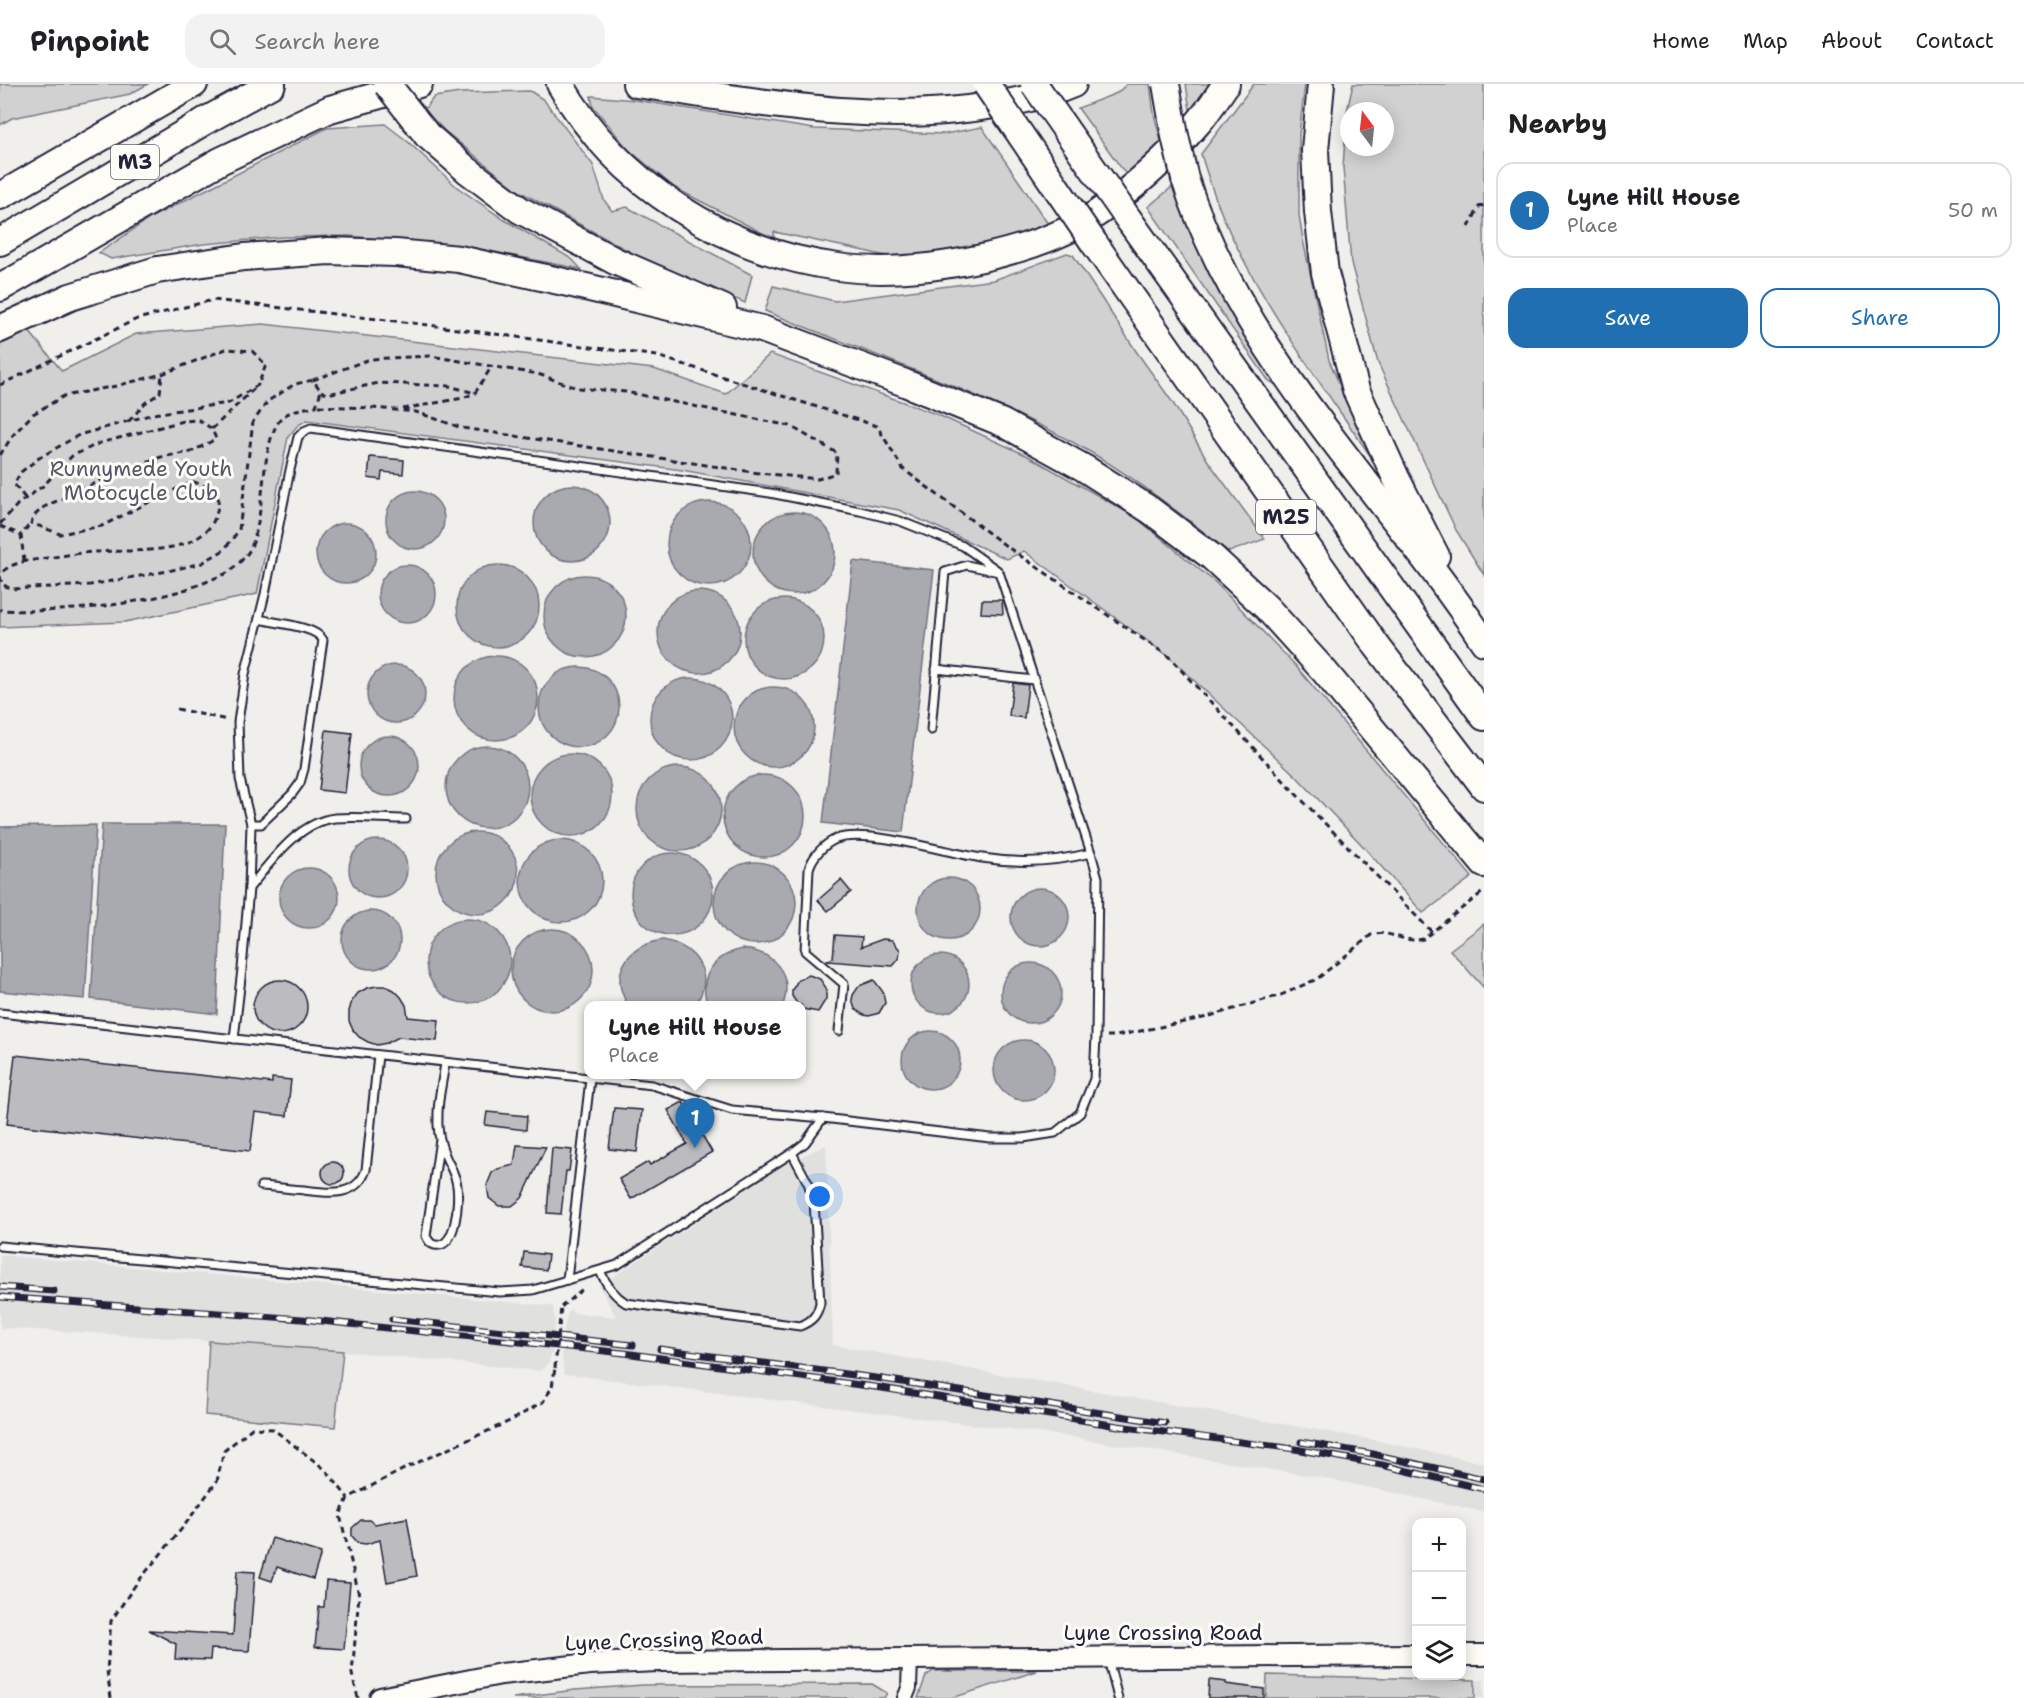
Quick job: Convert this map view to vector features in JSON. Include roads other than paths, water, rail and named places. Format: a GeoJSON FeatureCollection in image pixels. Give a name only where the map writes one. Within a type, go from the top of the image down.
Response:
{"type":"FeatureCollection","features":[{"type":"Feature","properties":{"kind":"highway","name":"M3"},"geometry":{"type":"LineString","coordinates":[[0,196],[194,84]]}},
{"type":"Feature","properties":{"kind":"highway","name":"M3"},"geometry":{"type":"LineString","coordinates":[[0,242],[194,127],[272,84]]}},
{"type":"Feature","properties":{"kind":"highway"},"geometry":{"type":"LineString","coordinates":[[387,84],[427,135],[467,171],[520,210],[615,261],[720,306],[762,330]]}},
{"type":"Feature","properties":{"kind":"highway"},"geometry":{"type":"LineString","coordinates":[[0,288],[220,161],[330,109],[419,84]]}},
{"type":"Feature","properties":{"kind":"highway"},"geometry":{"type":"LineString","coordinates":[[560,84],[591,128],[618,158],[649,186],[703,224],[774,254],[839,268],[903,270],[956,264],[1018,250],[1055,235],[1098,213],[1138,182],[1170,152],[1198,123],[1226,84]]}},
{"type":"Feature","properties":{"kind":"highway"},"geometry":{"type":"LineString","coordinates":[[636,84],[838,111],[901,114],[970,110],[1023,100],[1073,84]]}},
{"type":"Feature","properties":{"kind":"highway","name":"M25"},"geometry":{"type":"LineString","coordinates":[[986,84],[1094,243],[1376,645],[1484,787]]}},
{"type":"Feature","properties":{"kind":"highway","name":"M25"},"geometry":{"type":"LineString","coordinates":[[1034,84],[1484,717]]}},
{"type":"Feature","properties":{"kind":"highway"},"geometry":{"type":"LineString","coordinates":[[1166,84],[1174,136],[1185,179],[1198,218],[1216,258],[1262,338],[1328,435],[1455,598],[1484,642]]}},
{"type":"Feature","properties":{"kind":"highway"},"geometry":{"type":"LineString","coordinates":[[1321,84],[1316,150],[1318,212],[1325,273],[1356,390],[1455,598]]}},
{"type":"Feature","properties":{"kind":"highway"},"geometry":{"type":"LineString","coordinates":[[0,329],[70,297],[157,270],[244,256],[328,251],[396,252],[459,259],[762,330],[905,383],[1003,423],[1084,468],[1150,510],[1212,557],[1267,608],[1325,672],[1484,864]]}},
{"type":"Feature","properties":{"kind":"street","name":"Lyne Crossing Road"},"geometry":{"type":"LineString","coordinates":[[380,1698],[422,1693],[501,1674],[590,1664],[658,1661],[1412,1655]]}},
{"type":"Feature","properties":{"kind":"street"},"geometry":{"type":"LineString","coordinates":[[1466,1655],[1484,1655]]}},
{"type":"Feature","properties":{"kind":"street"},"geometry":{"type":"LineString","coordinates":[[904,1698],[909,1688],[910,1658]]}},
{"type":"Feature","properties":{"kind":"lane"},"geometry":{"type":"LineString","coordinates":[[234,1039],[249,888],[251,824],[240,779],[238,722],[245,674],[259,620],[298,437],[304,431],[311,428],[770,493],[860,511],[900,521],[963,546],[999,572],[1098,878],[1094,1079],[1080,1113],[1055,1132],[1023,1138],[990,1138],[823,1118],[732,1110],[652,1085],[590,1079],[567,1280]]}},
{"type":"Feature","properties":{"kind":"lane"},"geometry":{"type":"LineString","coordinates":[[931,730],[945,572],[967,565],[999,572]]}},
{"type":"Feature","properties":{"kind":"lane"},"geometry":{"type":"LineString","coordinates":[[251,824],[261,824],[269,818],[300,783],[323,640],[322,636],[312,630],[259,620]]}},
{"type":"Feature","properties":{"kind":"lane"},"geometry":{"type":"LineString","coordinates":[[936,669],[1034,680]]}},
{"type":"Feature","properties":{"kind":"lane"},"geometry":{"type":"LineString","coordinates":[[249,888],[289,843],[305,830],[319,823],[334,819],[406,819]]}},
{"type":"Feature","properties":{"kind":"lane"},"geometry":{"type":"LineString","coordinates":[[840,1031],[844,984],[805,951],[811,861],[835,839],[853,836],[872,837],[981,858],[1024,862],[1063,860],[1091,853]]}},
{"type":"Feature","properties":{"kind":"lane"},"geometry":{"type":"LineString","coordinates":[[0,1013],[584,1078]]}},
{"type":"Feature","properties":{"kind":"lane"},"geometry":{"type":"LineString","coordinates":[[261,1186],[334,1194],[359,1183],[366,1170],[378,1055]]}},
{"type":"Feature","properties":{"kind":"lane"},"geometry":{"type":"LineString","coordinates":[[440,1139],[457,1185],[458,1201],[456,1221],[449,1240],[438,1245],[430,1242],[426,1236],[440,1139],[438,1114],[445,1063]]}},
{"type":"Feature","properties":{"kind":"lane"},"geometry":{"type":"LineString","coordinates":[[0,1246],[500,1292],[533,1290],[598,1271],[633,1256],[792,1153],[805,1143],[823,1118]]}},
{"type":"Feature","properties":{"kind":"lane"},"geometry":{"type":"LineString","coordinates":[[598,1271],[618,1298],[626,1303],[800,1326],[811,1321],[818,1312],[820,1303],[814,1201],[808,1183],[792,1153]]}},
{"type":"Feature","properties":{"kind":"lane"},"geometry":{"type":"LineString","coordinates":[[1107,1657],[1118,1698]]}},
{"type":"Feature","properties":{"kind":"railway"},"geometry":{"type":"LineString","coordinates":[[0,1287],[54,1291]]}},
{"type":"Feature","properties":{"kind":"railway"},"geometry":{"type":"LineString","coordinates":[[0,1297],[302,1319],[624,1353],[882,1388],[1118,1426],[1295,1449],[1382,1465],[1484,1489]]}},
{"type":"Feature","properties":{"kind":"railway"},"geometry":{"type":"LineString","coordinates":[[392,1319],[633,1345]]}},
{"type":"Feature","properties":{"kind":"railway"},"geometry":{"type":"LineString","coordinates":[[660,1349],[883,1379],[1165,1423]]}},
{"type":"Feature","properties":{"kind":"railway"},"geometry":{"type":"LineString","coordinates":[[1301,1442],[1373,1454],[1484,1479]]}},
{"type":"Feature","properties":{"kind":"place","name":"Lyne Hill House"},"geometry":{"type":"Point","coordinates":[695,1148]}},
{"type":"Feature","properties":{"kind":"park label","name":"Runnymede Youth Motocycle Club"},"geometry":{"type":"Point","coordinates":[141,481]}}]}
